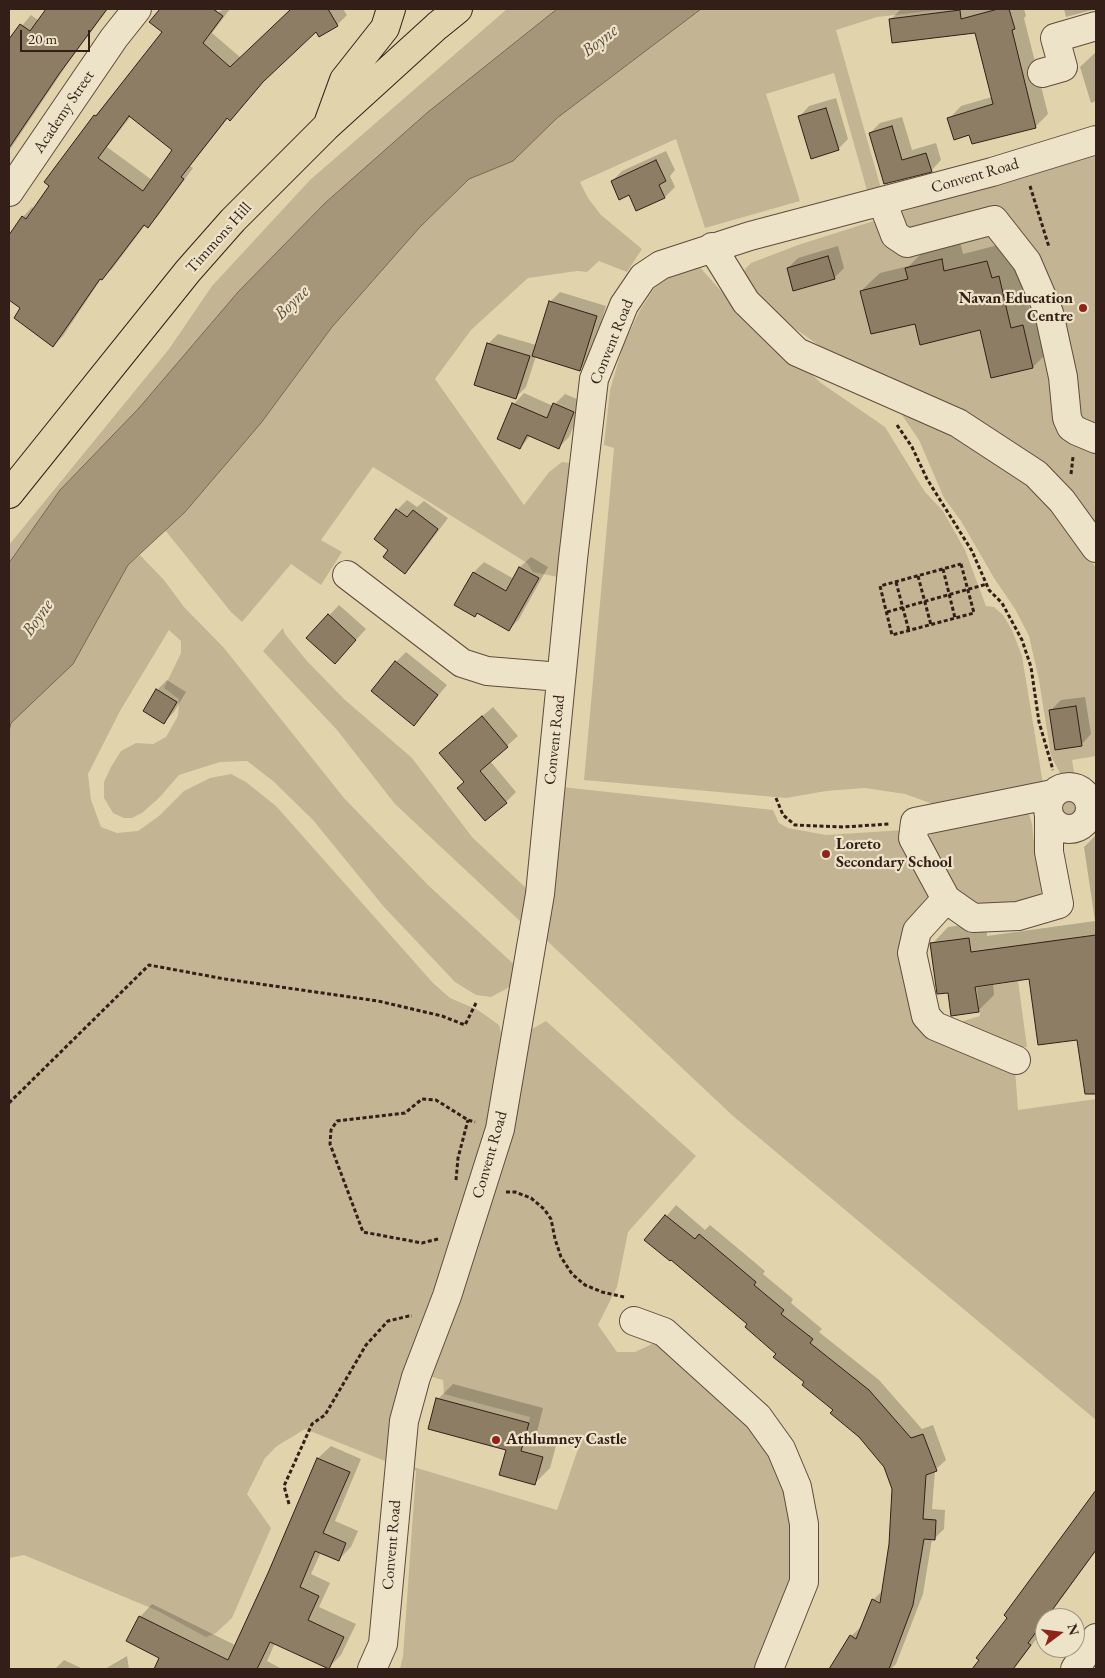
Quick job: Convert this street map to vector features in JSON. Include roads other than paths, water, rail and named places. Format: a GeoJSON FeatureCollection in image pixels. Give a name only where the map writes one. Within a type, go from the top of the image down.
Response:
{"type":"FeatureCollection","features":[{"type":"Feature","properties":{"kind":"main road"},"geometry":{"type":"LineString","coordinates":[[326,127],[344,80],[384,28],[391,9]]}},
{"type":"Feature","properties":{"kind":"main road","name":"Timmons Hill"},"geometry":{"type":"LineString","coordinates":[[9,494],[188,271],[233,220],[326,127],[431,17],[458,9]]}},
{"type":"Feature","properties":{"kind":"street","name":"Academy Street"},"geometry":{"type":"LineString","coordinates":[[9,192],[114,38],[137,9]]}},
{"type":"Feature","properties":{"kind":"street"},"geometry":{"type":"LineString","coordinates":[[1042,73],[1063,67],[1055,38],[1096,26]]}},
{"type":"Feature","properties":{"kind":"street","name":"Convent Road"},"geometry":{"type":"LineString","coordinates":[[372,1669],[383,1644],[404,1421],[416,1377],[447,1296],[500,1129],[540,894],[561,677],[594,379],[624,305],[643,277],[661,265],[712,247],[992,172],[1096,140]]}},
{"type":"Feature","properties":{"kind":"street"},"geometry":{"type":"LineString","coordinates":[[882,201],[895,235],[907,243],[994,220],[1027,262],[1049,313],[1063,377],[1067,418],[1071,427],[1096,439]]}},
{"type":"Feature","properties":{"kind":"street"},"geometry":{"type":"LineString","coordinates":[[712,247],[746,302],[797,352],[958,423],[1036,474],[1062,501],[1096,548]]}},
{"type":"Feature","properties":{"kind":"street"},"geometry":{"type":"LineString","coordinates":[[347,575],[462,663],[487,671],[561,677]]}},
{"type":"Feature","properties":{"kind":"street"},"geometry":{"type":"LineString","coordinates":[[1067,795],[1049,852],[1059,904],[1018,916],[973,918],[946,899],[913,838],[915,822],[1067,795]]}},
{"type":"Feature","properties":{"kind":"street"},"geometry":{"type":"LineString","coordinates":[[946,899],[917,931],[912,953],[926,1016],[935,1026],[1016,1060]]}},
{"type":"Feature","properties":{"kind":"street"},"geometry":{"type":"LineString","coordinates":[[634,1321],[664,1332],[758,1417],[781,1449],[797,1487],[804,1524],[804,1582],[769,1669]]}},
{"type":"Feature","properties":{"kind":"street"},"geometry":{"type":"LineString","coordinates":[[1075,1669],[1096,1638]]}},
{"type":"Feature","properties":{"kind":"water","name":"Boyne"},"geometry":{"type":"Polygon","coordinates":[[[557,9],[701,9],[557,118],[513,161],[469,179],[420,227],[332,327],[261,423],[185,512],[128,565],[73,664],[11,723],[9,731],[9,563],[60,490],[139,408],[238,292],[325,203],[428,112],[557,9]]]}},
{"type":"Feature","properties":{"kind":"place","name":"Navan Education Centre"},"geometry":{"type":"Point","coordinates":[1083,308]}},
{"type":"Feature","properties":{"kind":"place","name":"Loreto Secondary School"},"geometry":{"type":"Point","coordinates":[826,854]}},
{"type":"Feature","properties":{"kind":"place","name":"Athlumney Castle"},"geometry":{"type":"Point","coordinates":[496,1440]}}]}
